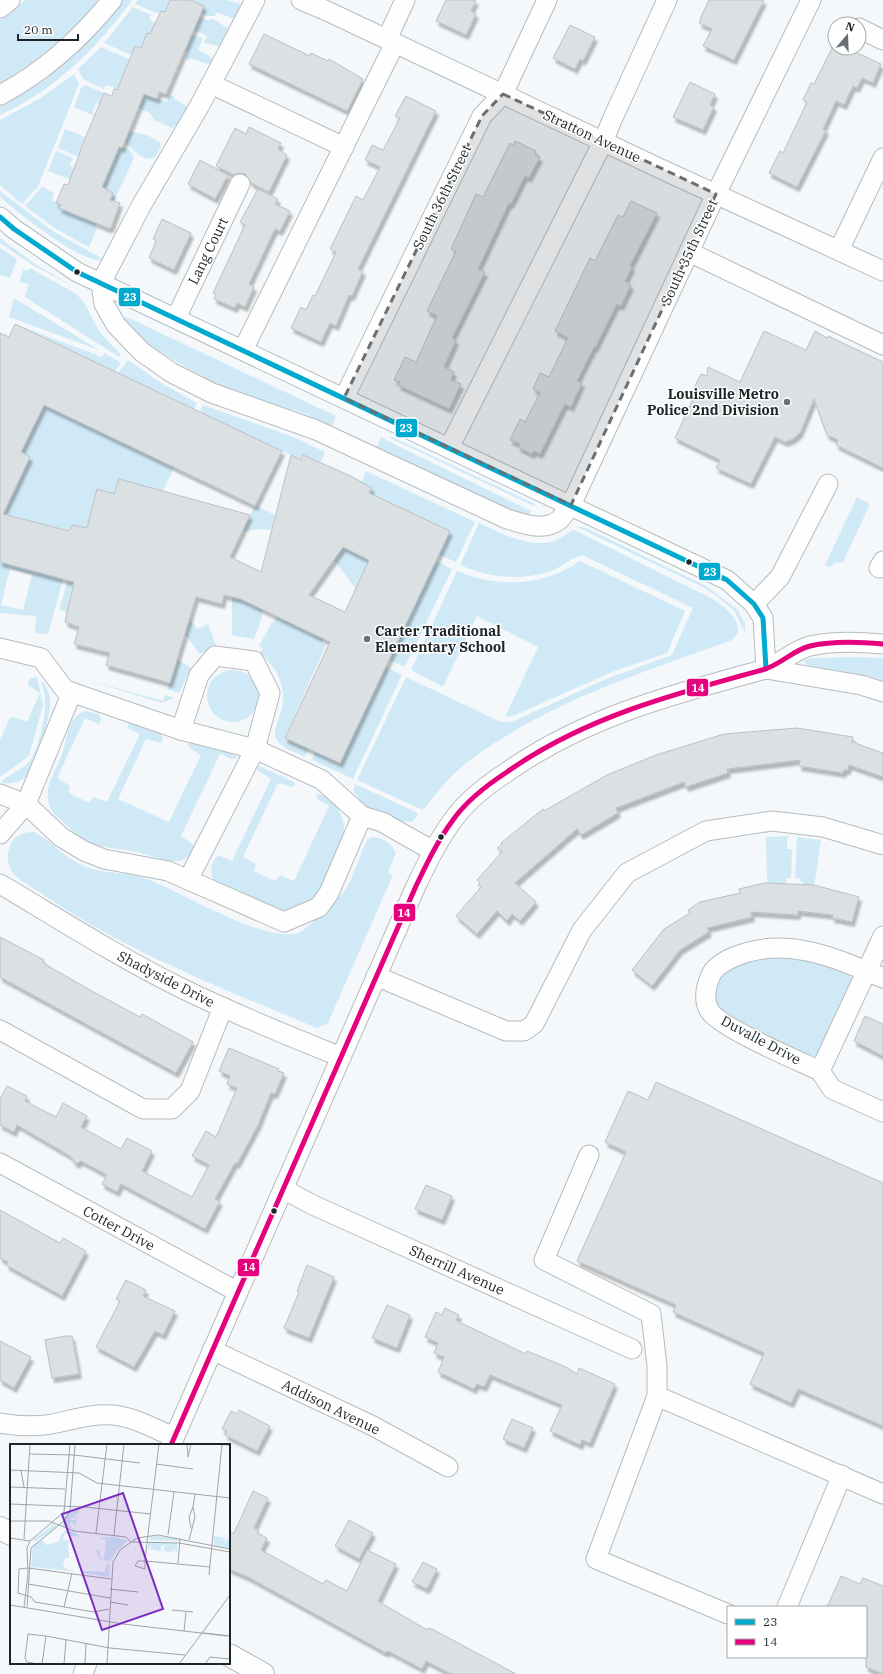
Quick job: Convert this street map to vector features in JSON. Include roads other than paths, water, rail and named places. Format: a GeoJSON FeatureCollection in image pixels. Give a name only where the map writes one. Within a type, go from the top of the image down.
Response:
{"type":"FeatureCollection","features":[{"type":"Feature","properties":{"kind":"main road"},"geometry":{"type":"LineString","coordinates":[[0,1528],[10,1533]]}},
{"type":"Feature","properties":{"kind":"main road"},"geometry":{"type":"LineString","coordinates":[[230,1656],[263,1674]]}},
{"type":"Feature","properties":{"kind":"street"},"geometry":{"type":"LineString","coordinates":[[0,8],[10,0]]}},
{"type":"Feature","properties":{"kind":"street"},"geometry":{"type":"LineString","coordinates":[[0,94],[40,70],[95,20],[112,0]]}},
{"type":"Feature","properties":{"kind":"street"},"geometry":{"type":"LineString","coordinates":[[101,283],[141,206],[211,84],[255,0]]}},
{"type":"Feature","properties":{"kind":"street","name":"Stratton Avenue"},"geometry":{"type":"LineString","coordinates":[[301,0],[603,142],[883,271]]}},
{"type":"Feature","properties":{"kind":"street"},"geometry":{"type":"LineString","coordinates":[[243,350],[344,147],[391,41],[405,0]]}},
{"type":"Feature","properties":{"kind":"street","name":"South 36th Street"},"geometry":{"type":"LineString","coordinates":[[344,398],[482,116],[503,94],[547,0]]}},
{"type":"Feature","properties":{"kind":"street"},"geometry":{"type":"LineString","coordinates":[[449,448],[603,142],[667,0]]}},
{"type":"Feature","properties":{"kind":"street","name":"South 35th Street"},"geometry":{"type":"LineString","coordinates":[[101,283],[104,304],[116,324],[142,352],[172,373],[212,393],[316,430],[507,519],[530,526],[547,525],[558,520],[571,505],[716,194],[811,0]]}},
{"type":"Feature","properties":{"kind":"street"},"geometry":{"type":"LineString","coordinates":[[867,32],[883,40]]}},
{"type":"Feature","properties":{"kind":"street"},"geometry":{"type":"LineString","coordinates":[[211,84],[344,147]]}},
{"type":"Feature","properties":{"kind":"street"},"geometry":{"type":"LineString","coordinates":[[839,250],[883,158]]}},
{"type":"Feature","properties":{"kind":"street","name":"Lang Court"},"geometry":{"type":"LineString","coordinates":[[176,318],[240,184]]}},
{"type":"Feature","properties":{"kind":"street"},"geometry":{"type":"LineString","coordinates":[[0,217],[14,229],[77,272],[727,580],[754,604],[763,618],[766,669]]}},
{"type":"Feature","properties":{"kind":"street"},"geometry":{"type":"LineString","coordinates":[[689,252],[883,345]]}},
{"type":"Feature","properties":{"kind":"street"},"geometry":{"type":"LineString","coordinates":[[754,604],[780,577],[828,484]]}},
{"type":"Feature","properties":{"kind":"street"},"geometry":{"type":"LineString","coordinates":[[0,1423],[34,1426],[87,1416],[114,1415],[127,1418],[172,1441],[376,976],[433,850],[453,819],[468,802],[492,782],[532,754],[584,727],[645,703],[766,669],[810,646],[860,642],[883,644]]}},
{"type":"Feature","properties":{"kind":"street"},"geometry":{"type":"LineString","coordinates":[[0,648],[41,658],[65,690],[181,730],[254,749],[322,780],[362,816],[382,822],[433,850]]}},
{"type":"Feature","properties":{"kind":"street"},"geometry":{"type":"LineString","coordinates":[[181,730],[200,675],[215,656],[254,661],[270,693],[254,749],[188,880]]}},
{"type":"Feature","properties":{"kind":"street"},"geometry":{"type":"LineString","coordinates":[[766,669],[861,684],[883,692]]}},
{"type":"Feature","properties":{"kind":"street"},"geometry":{"type":"LineString","coordinates":[[0,834],[26,804],[72,692]]}},
{"type":"Feature","properties":{"kind":"street"},"geometry":{"type":"LineString","coordinates":[[0,794],[26,804],[61,837],[84,851],[104,859],[168,871],[284,922],[319,907],[329,893],[362,816]]}},
{"type":"Feature","properties":{"kind":"street"},"geometry":{"type":"LineString","coordinates":[[376,976],[506,1031],[524,1031],[534,1024],[582,930],[627,873],[706,831],[772,821],[822,827],[883,845]]}},
{"type":"Feature","properties":{"kind":"street","name":"Shadyside Drive"},"geometry":{"type":"LineString","coordinates":[[0,884],[101,945],[178,987],[341,1057]]}},
{"type":"Feature","properties":{"kind":"street"},"geometry":{"type":"LineString","coordinates":[[883,936],[875,975],[820,1071],[832,1089],[883,1112]]}},
{"type":"Feature","properties":{"kind":"street","name":"Duvalle Drive"},"geometry":{"type":"LineString","coordinates":[[820,1071],[724,1024],[709,1010],[705,997],[707,983],[712,972],[728,960],[747,952],[767,947],[786,947],[812,952],[875,975]]}},
{"type":"Feature","properties":{"kind":"street"},"geometry":{"type":"LineString","coordinates":[[0,1030],[143,1109],[172,1110],[190,1091],[223,1007]]}},
{"type":"Feature","properties":{"kind":"street"},"geometry":{"type":"LineString","coordinates":[[589,1154],[544,1260],[651,1314],[657,1366],[657,1396],[596,1559],[727,1614]]}},
{"type":"Feature","properties":{"kind":"street","name":"Cotter Drive"},"geometry":{"type":"LineString","coordinates":[[0,1163],[238,1292]]}},
{"type":"Feature","properties":{"kind":"street","name":"Sherrill Avenue"},"geometry":{"type":"LineString","coordinates":[[283,1189],[313,1205],[632,1349]]}},
{"type":"Feature","properties":{"kind":"street","name":"Addison Avenue"},"geometry":{"type":"LineString","coordinates":[[212,1350],[371,1426],[448,1467]]}},
{"type":"Feature","properties":{"kind":"street"},"geometry":{"type":"LineString","coordinates":[[657,1396],[883,1494]]}},
{"type":"Feature","properties":{"kind":"street"},"geometry":{"type":"LineString","coordinates":[[787,1606],[842,1475]]}},
{"type":"Feature","properties":{"kind":"street"},"geometry":{"type":"LineString","coordinates":[[83,1674],[87,1664]]}},
{"type":"Feature","properties":{"kind":"place","name":"Louisville Metro Police 2nd Division"},"geometry":{"type":"Point","coordinates":[787,402]}},
{"type":"Feature","properties":{"kind":"place","name":"Carter Traditional Elementary School"},"geometry":{"type":"Point","coordinates":[367,639]}}]}
